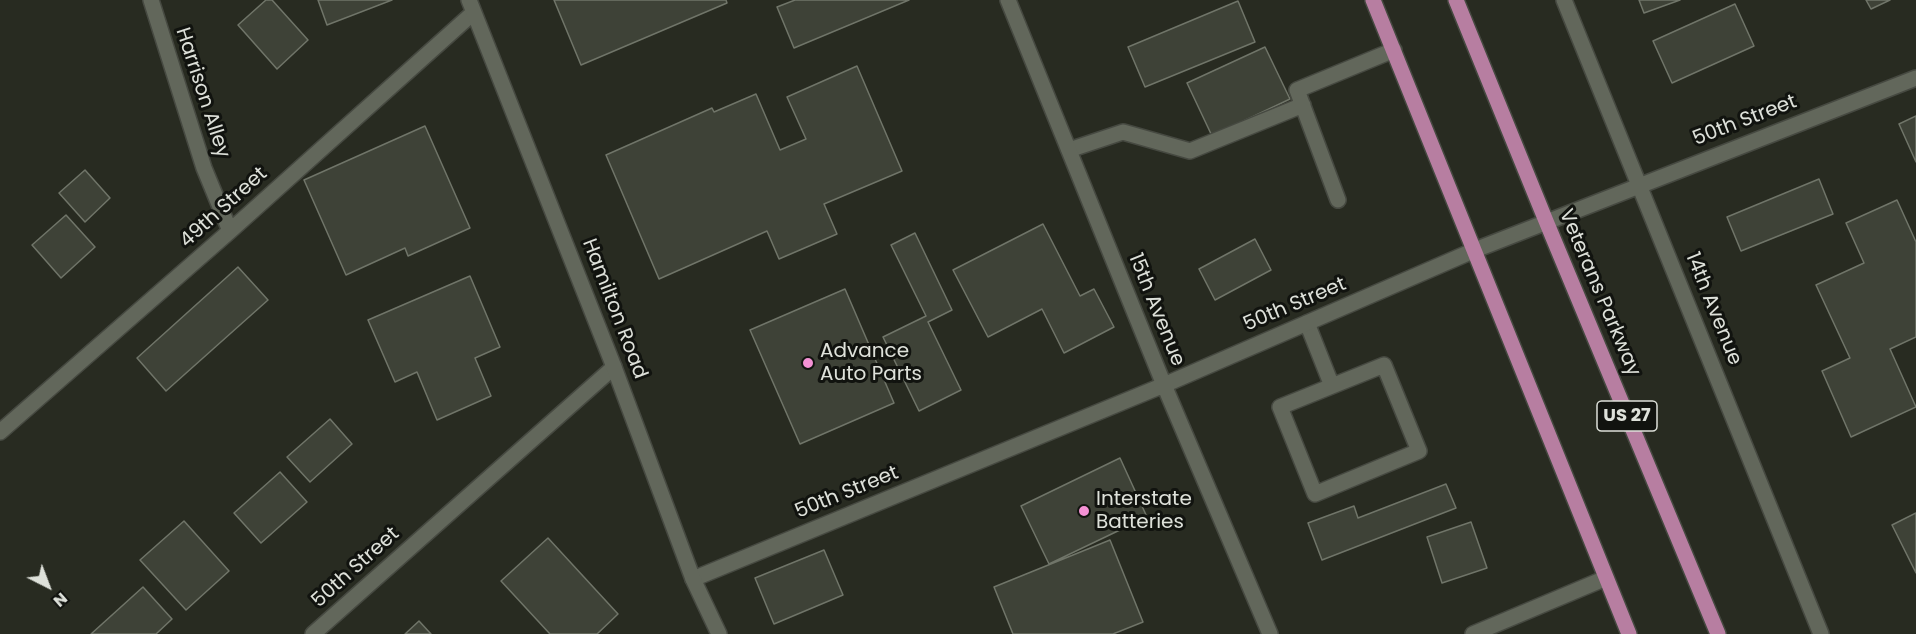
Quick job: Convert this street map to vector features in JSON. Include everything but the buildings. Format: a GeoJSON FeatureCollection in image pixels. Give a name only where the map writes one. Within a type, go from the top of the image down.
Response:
{"type":"FeatureCollection","features":[{"type":"Feature","properties":{"kind":"main road"},"geometry":{"type":"LineString","coordinates":[[1373,0],[1629,634]]}},
{"type":"Feature","properties":{"kind":"main road","name":"Veterans Parkway"},"geometry":{"type":"LineString","coordinates":[[1456,0],[1718,634]]}},
{"type":"Feature","properties":{"kind":"street","name":"Harrison Alley"},"geometry":{"type":"LineString","coordinates":[[151,0],[204,168],[230,231]]}},
{"type":"Feature","properties":{"kind":"street","name":"15th Avenue"},"geometry":{"type":"LineString","coordinates":[[1008,0],[1164,385],[1270,634]]}},
{"type":"Feature","properties":{"kind":"street","name":"14th Avenue"},"geometry":{"type":"LineString","coordinates":[[1564,0],[1821,634]]}},
{"type":"Feature","properties":{"kind":"street","name":"49th Street"},"geometry":{"type":"LineString","coordinates":[[0,432],[230,231],[471,6]]}},
{"type":"Feature","properties":{"kind":"street","name":"Hamilton Road"},"geometry":{"type":"LineString","coordinates":[[471,6],[615,367],[693,579],[718,634]]}},
{"type":"Feature","properties":{"kind":"street"},"geometry":{"type":"LineString","coordinates":[[1338,200],[1297,90],[1394,50]]}},
{"type":"Feature","properties":{"kind":"street","name":"50th Street"},"geometry":{"type":"LineString","coordinates":[[693,579],[1164,385],[1475,250],[1916,78]]}},
{"type":"Feature","properties":{"kind":"street"},"geometry":{"type":"LineString","coordinates":[[1069,150],[1123,132],[1190,151],[1303,105]]}},
{"type":"Feature","properties":{"kind":"street"},"geometry":{"type":"LineString","coordinates":[[1307,323],[1332,386]]}},
{"type":"Feature","properties":{"kind":"street"},"geometry":{"type":"LineString","coordinates":[[1384,365],[1419,451],[1315,494],[1280,407],[1332,386],[1384,365]]}},
{"type":"Feature","properties":{"kind":"street","name":"50th Street"},"geometry":{"type":"LineString","coordinates":[[313,634],[615,367]]}},
{"type":"Feature","properties":{"kind":"street"},"geometry":{"type":"LineString","coordinates":[[1473,634],[1606,578]]}},
{"type":"Feature","properties":{"kind":"place","name":"Advance Auto Parts"},"geometry":{"type":"Point","coordinates":[808,363]}},
{"type":"Feature","properties":{"kind":"place","name":"Interstate Batteries"},"geometry":{"type":"Point","coordinates":[1084,511]}}]}
